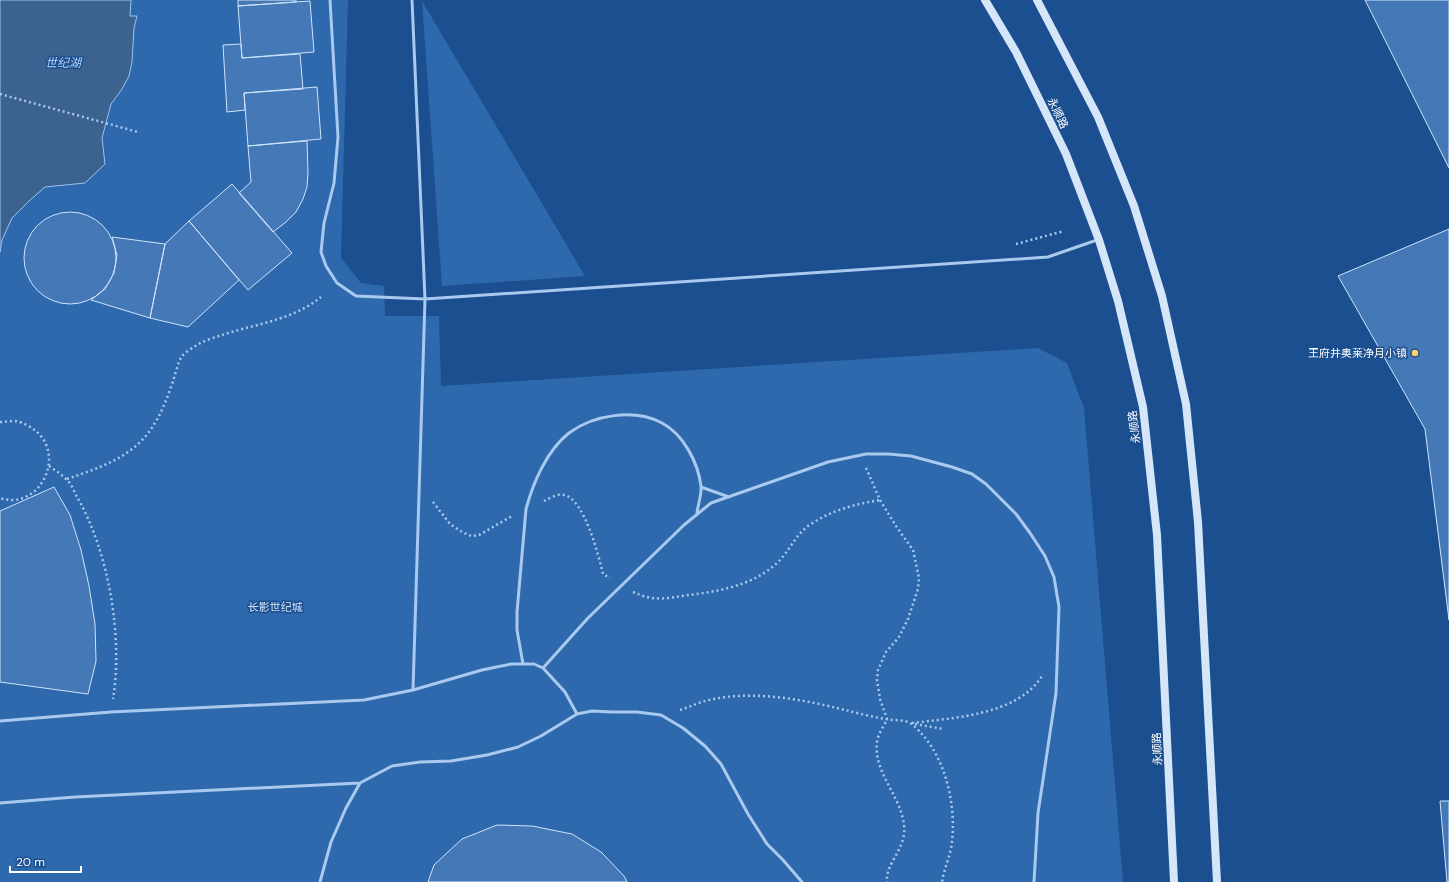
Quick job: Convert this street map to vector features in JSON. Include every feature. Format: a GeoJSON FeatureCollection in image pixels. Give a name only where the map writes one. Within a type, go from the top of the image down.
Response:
{"type":"FeatureCollection","features":[{"type":"Feature","properties":{"kind":"main road","name":"永顺路"},"geometry":{"type":"LineString","coordinates":[[985,0],[1016,52],[1066,154],[1099,240],[1118,301],[1143,414],[1157,535],[1174,882]]}},
{"type":"Feature","properties":{"kind":"main road"},"geometry":{"type":"LineString","coordinates":[[1037,0],[1098,118],[1134,206],[1162,296],[1186,404],[1198,522],[1217,882]]}},
{"type":"Feature","properties":{"kind":"lane"},"geometry":{"type":"LineString","coordinates":[[330,0],[338,137],[334,183],[324,223],[320,252],[326,266],[337,283],[356,296],[425,299],[1048,257],[1099,240]]}},
{"type":"Feature","properties":{"kind":"lane"},"geometry":{"type":"LineString","coordinates":[[412,0],[425,299],[413,690]]}},
{"type":"Feature","properties":{"kind":"lane"},"geometry":{"type":"LineString","coordinates":[[523,664],[517,630],[517,612],[526,509],[530,494],[542,467],[558,444],[569,434],[584,424],[616,416],[631,415],[662,422],[676,433],[686,446],[693,460],[701,487],[697,514]]}},
{"type":"Feature","properties":{"kind":"lane"},"geometry":{"type":"LineString","coordinates":[[543,668],[588,618],[697,514],[711,503],[828,462],[866,454],[911,456],[972,474],[986,484],[1016,514],[1044,556],[1054,577],[1060,607],[1056,693],[1038,813],[1034,882]]}},
{"type":"Feature","properties":{"kind":"lane"},"geometry":{"type":"LineString","coordinates":[[701,487],[729,497]]}},
{"type":"Feature","properties":{"kind":"lane"},"geometry":{"type":"LineString","coordinates":[[0,721],[111,712],[364,700],[413,690],[482,670],[511,664],[534,664],[543,668],[565,692],[577,714]]}},
{"type":"Feature","properties":{"kind":"lane"},"geometry":{"type":"LineString","coordinates":[[0,804],[75,797],[360,783],[392,766],[420,762],[451,761],[487,755],[518,747],[541,736],[577,714],[592,711],[637,712],[661,715],[683,728],[705,746],[722,764],[748,814],[767,844],[802,882]]}},
{"type":"Feature","properties":{"kind":"lane"},"geometry":{"type":"LineString","coordinates":[[320,882],[331,842],[346,808],[360,783]]}},
{"type":"Feature","properties":{"kind":"path"},"geometry":{"type":"LineString","coordinates":[[0,94],[138,132]]}},
{"type":"Feature","properties":{"kind":"path"},"geometry":{"type":"LineString","coordinates":[[67,480],[116,460],[138,445],[152,428],[160,413],[182,356],[195,346],[233,331],[261,324],[297,312],[312,305],[321,297]]}},
{"type":"Feature","properties":{"kind":"path"},"geometry":{"type":"LineString","coordinates":[[0,422],[16,421],[30,426],[41,436],[45,443],[48,450],[49,466],[44,480],[34,492],[21,499],[0,501]]}},
{"type":"Feature","properties":{"kind":"path"},"geometry":{"type":"LineString","coordinates":[[866,454],[866,468],[880,500],[913,550],[919,578],[918,589],[908,619],[899,637],[886,652],[878,670],[877,680],[880,699],[887,720],[877,740],[877,752],[883,773],[898,804],[905,826],[901,848],[889,867],[886,876],[887,882]]}},
{"type":"Feature","properties":{"kind":"path"},"geometry":{"type":"LineString","coordinates":[[49,466],[67,480],[83,506],[95,533],[106,574],[113,612],[116,647],[116,680],[111,712]]}},
{"type":"Feature","properties":{"kind":"path"},"geometry":{"type":"LineString","coordinates":[[420,486],[450,524],[471,536],[484,533],[520,511],[558,495],[565,494],[573,499],[594,538],[603,574],[629,591],[648,598],[697,594],[732,587],[754,579],[772,567],[785,555],[796,538],[810,525],[842,509],[880,500]]}},
{"type":"Feature","properties":{"kind":"path"},"geometry":{"type":"LineString","coordinates":[[0,498],[5,500]]}},
{"type":"Feature","properties":{"kind":"path"},"geometry":{"type":"LineString","coordinates":[[912,723],[958,717],[1002,708],[1032,690],[1044,670]]}},
{"type":"Feature","properties":{"kind":"path"},"geometry":{"type":"LineString","coordinates":[[661,715],[708,700],[725,697],[763,696],[803,701],[887,720],[903,721],[943,730]]}},
{"type":"Feature","properties":{"kind":"path"},"geometry":{"type":"LineString","coordinates":[[912,723],[926,738],[936,753],[951,798],[953,812],[952,842],[942,882]]}},
{"type":"Feature","properties":{"kind":"green space","name":"长影世纪城"},"geometry":{"type":"Polygon","coordinates":[[[0,0],[348,0],[341,258],[361,283],[384,286],[385,316],[439,316],[441,386],[1038,348],[1067,363],[1084,408],[1123,882],[0,882],[0,0]]]}},
{"type":"Feature","properties":{"kind":"green space"},"geometry":{"type":"Polygon","coordinates":[[[422,1],[585,276],[442,286],[422,1]]]}},
{"type":"Feature","properties":{"kind":"water","name":"世纪湖"},"geometry":{"type":"Polygon","coordinates":[[[0,0],[131,0],[130,16],[137,16],[134,28],[132,62],[129,76],[111,104],[102,138],[105,164],[85,183],[45,187],[12,218],[2,240],[0,252],[0,0]]]}},
{"type":"Feature","properties":{"kind":"building"},"geometry":{"type":"Polygon","coordinates":[[[238,0],[296,0],[296,2],[238,6],[238,0]]]}},
{"type":"Feature","properties":{"kind":"building"},"geometry":{"type":"Polygon","coordinates":[[[1365,0],[1449,0],[1449,168],[1365,0]]]}},
{"type":"Feature","properties":{"kind":"building"},"geometry":{"type":"Polygon","coordinates":[[[310,1],[314,52],[242,58],[238,6],[310,1]]]}},
{"type":"Feature","properties":{"kind":"building"},"geometry":{"type":"Polygon","coordinates":[[[241,44],[242,58],[300,54],[303,89],[244,93],[245,110],[227,112],[223,45],[241,44]]]}},
{"type":"Feature","properties":{"kind":"building"},"geometry":{"type":"Polygon","coordinates":[[[317,87],[321,139],[248,146],[244,93],[317,87]]]}},
{"type":"Feature","properties":{"kind":"building"},"geometry":{"type":"Polygon","coordinates":[[[307,141],[308,173],[307,187],[303,199],[296,212],[273,232],[239,193],[251,182],[248,146],[307,141]]]}},
{"type":"Feature","properties":{"kind":"building"},"geometry":{"type":"Polygon","coordinates":[[[232,184],[292,253],[248,290],[189,221],[232,184]]]}},
{"type":"Feature","properties":{"kind":"building"},"geometry":{"type":"Polygon","coordinates":[[[70,212],[88,215],[103,225],[113,240],[116,258],[113,276],[103,291],[88,301],[70,304],[52,301],[37,291],[27,276],[24,258],[27,240],[37,225],[52,215],[70,212]]]}},
{"type":"Feature","properties":{"kind":"building"},"geometry":{"type":"Polygon","coordinates":[[[189,221],[239,280],[188,327],[150,318],[165,244],[189,221]]]}},
{"type":"Feature","properties":{"kind":"building","name":"王府井奥莱净月小镇"},"geometry":{"type":"Polygon","coordinates":[[[1449,229],[1449,620],[1425,429],[1338,276],[1449,229]]]}},
{"type":"Feature","properties":{"kind":"building"},"geometry":{"type":"Polygon","coordinates":[[[112,237],[165,244],[150,318],[91,300],[105,289],[114,273],[117,255],[112,237]]]}},
{"type":"Feature","properties":{"kind":"building"},"geometry":{"type":"Polygon","coordinates":[[[54,487],[70,515],[81,550],[89,586],[95,624],[96,661],[88,694],[0,682],[0,511],[54,487]]]}},
{"type":"Feature","properties":{"kind":"building"},"geometry":{"type":"Polygon","coordinates":[[[1440,801],[1449,801],[1449,882],[1447,882],[1440,801]]]}},
{"type":"Feature","properties":{"kind":"building"},"geometry":{"type":"Polygon","coordinates":[[[497,825],[532,826],[572,834],[601,852],[624,876],[627,882],[428,882],[434,865],[462,839],[497,825]]]}},
{"type":"Feature","properties":{"kind":"place","name":"王府井奥莱净月小镇"},"geometry":{"type":"Point","coordinates":[1415,353]}}]}
